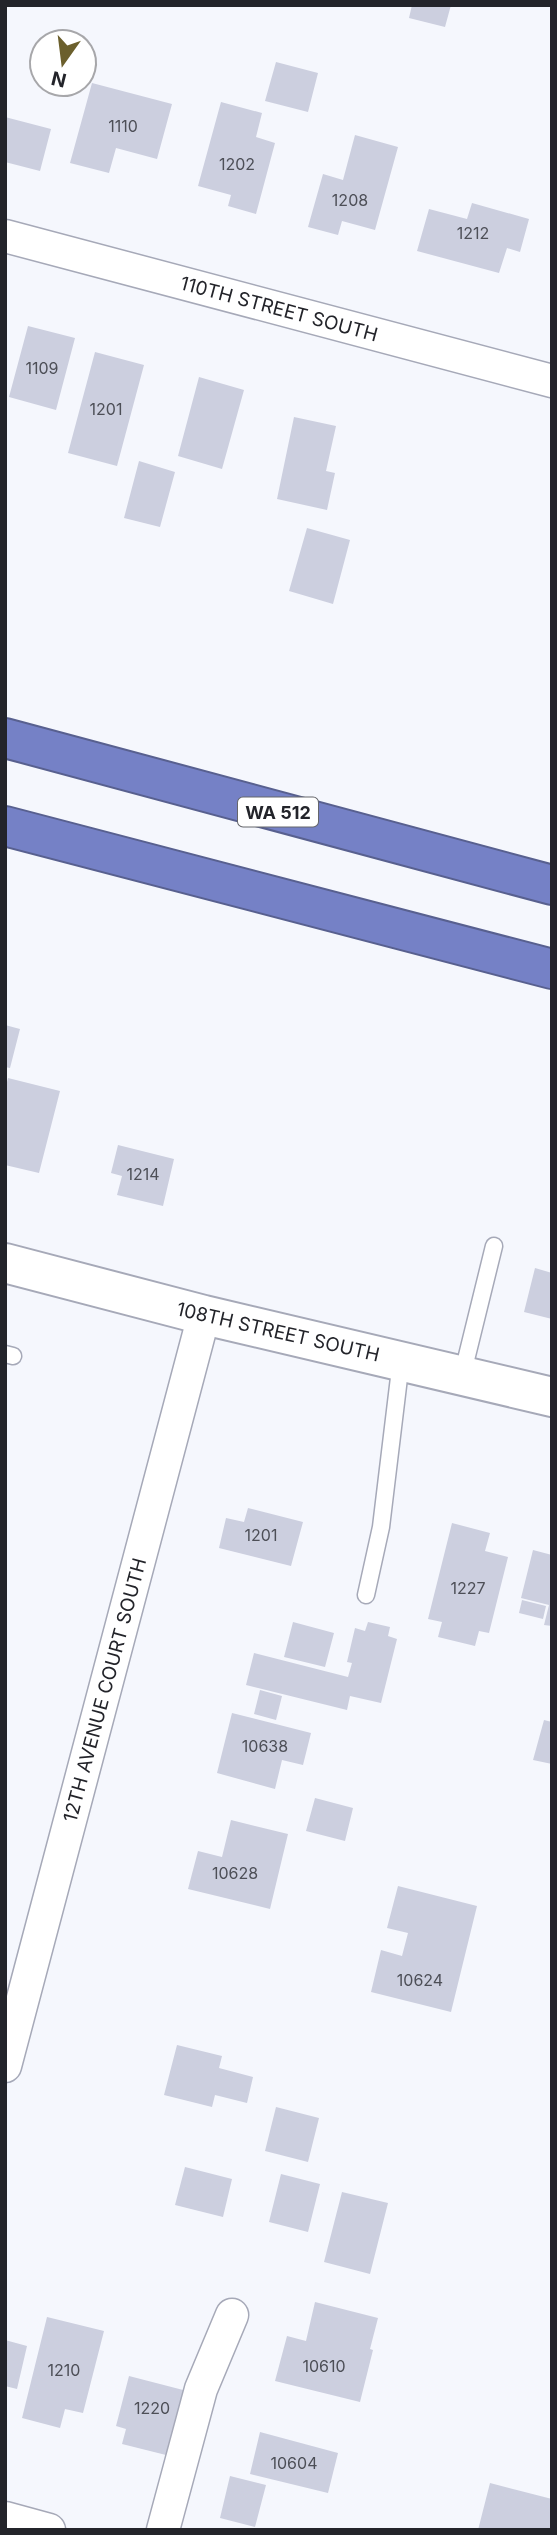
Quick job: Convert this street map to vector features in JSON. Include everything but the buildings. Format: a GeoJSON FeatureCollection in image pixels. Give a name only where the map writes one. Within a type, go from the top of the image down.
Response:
{"type":"FeatureCollection","features":[{"type":"Feature","properties":{"kind":"highway","name":"WA 512"},"geometry":{"type":"LineString","coordinates":[[5,738],[552,885]]}},
{"type":"Feature","properties":{"kind":"highway"},"geometry":{"type":"LineString","coordinates":[[5,826],[552,970]]}},
{"type":"Feature","properties":{"kind":"street","name":"110TH STREET SOUTH"},"geometry":{"type":"LineString","coordinates":[[5,236],[552,381]]}},
{"type":"Feature","properties":{"kind":"street","name":"108TH STREET SOUTH"},"geometry":{"type":"LineString","coordinates":[[5,1263],[204,1315],[552,1397]]}},
{"type":"Feature","properties":{"kind":"street","name":"12TH AVENUE COURT SOUTH"},"geometry":{"type":"LineString","coordinates":[[5,2066],[204,1315]]}},
{"type":"Feature","properties":{"kind":"street"},"geometry":{"type":"LineString","coordinates":[[163,2530],[201,2389],[232,2315]]}},
{"type":"Feature","properties":{"kind":"street"},"geometry":{"type":"LineString","coordinates":[[5,2518],[49,2530]]}},
{"type":"Feature","properties":{"kind":"lane"},"geometry":{"type":"LineString","coordinates":[[462,1376],[494,1246]]}},
{"type":"Feature","properties":{"kind":"lane"},"geometry":{"type":"LineString","coordinates":[[366,1595],[381,1527],[388,1451],[401,1361]]}}]}
